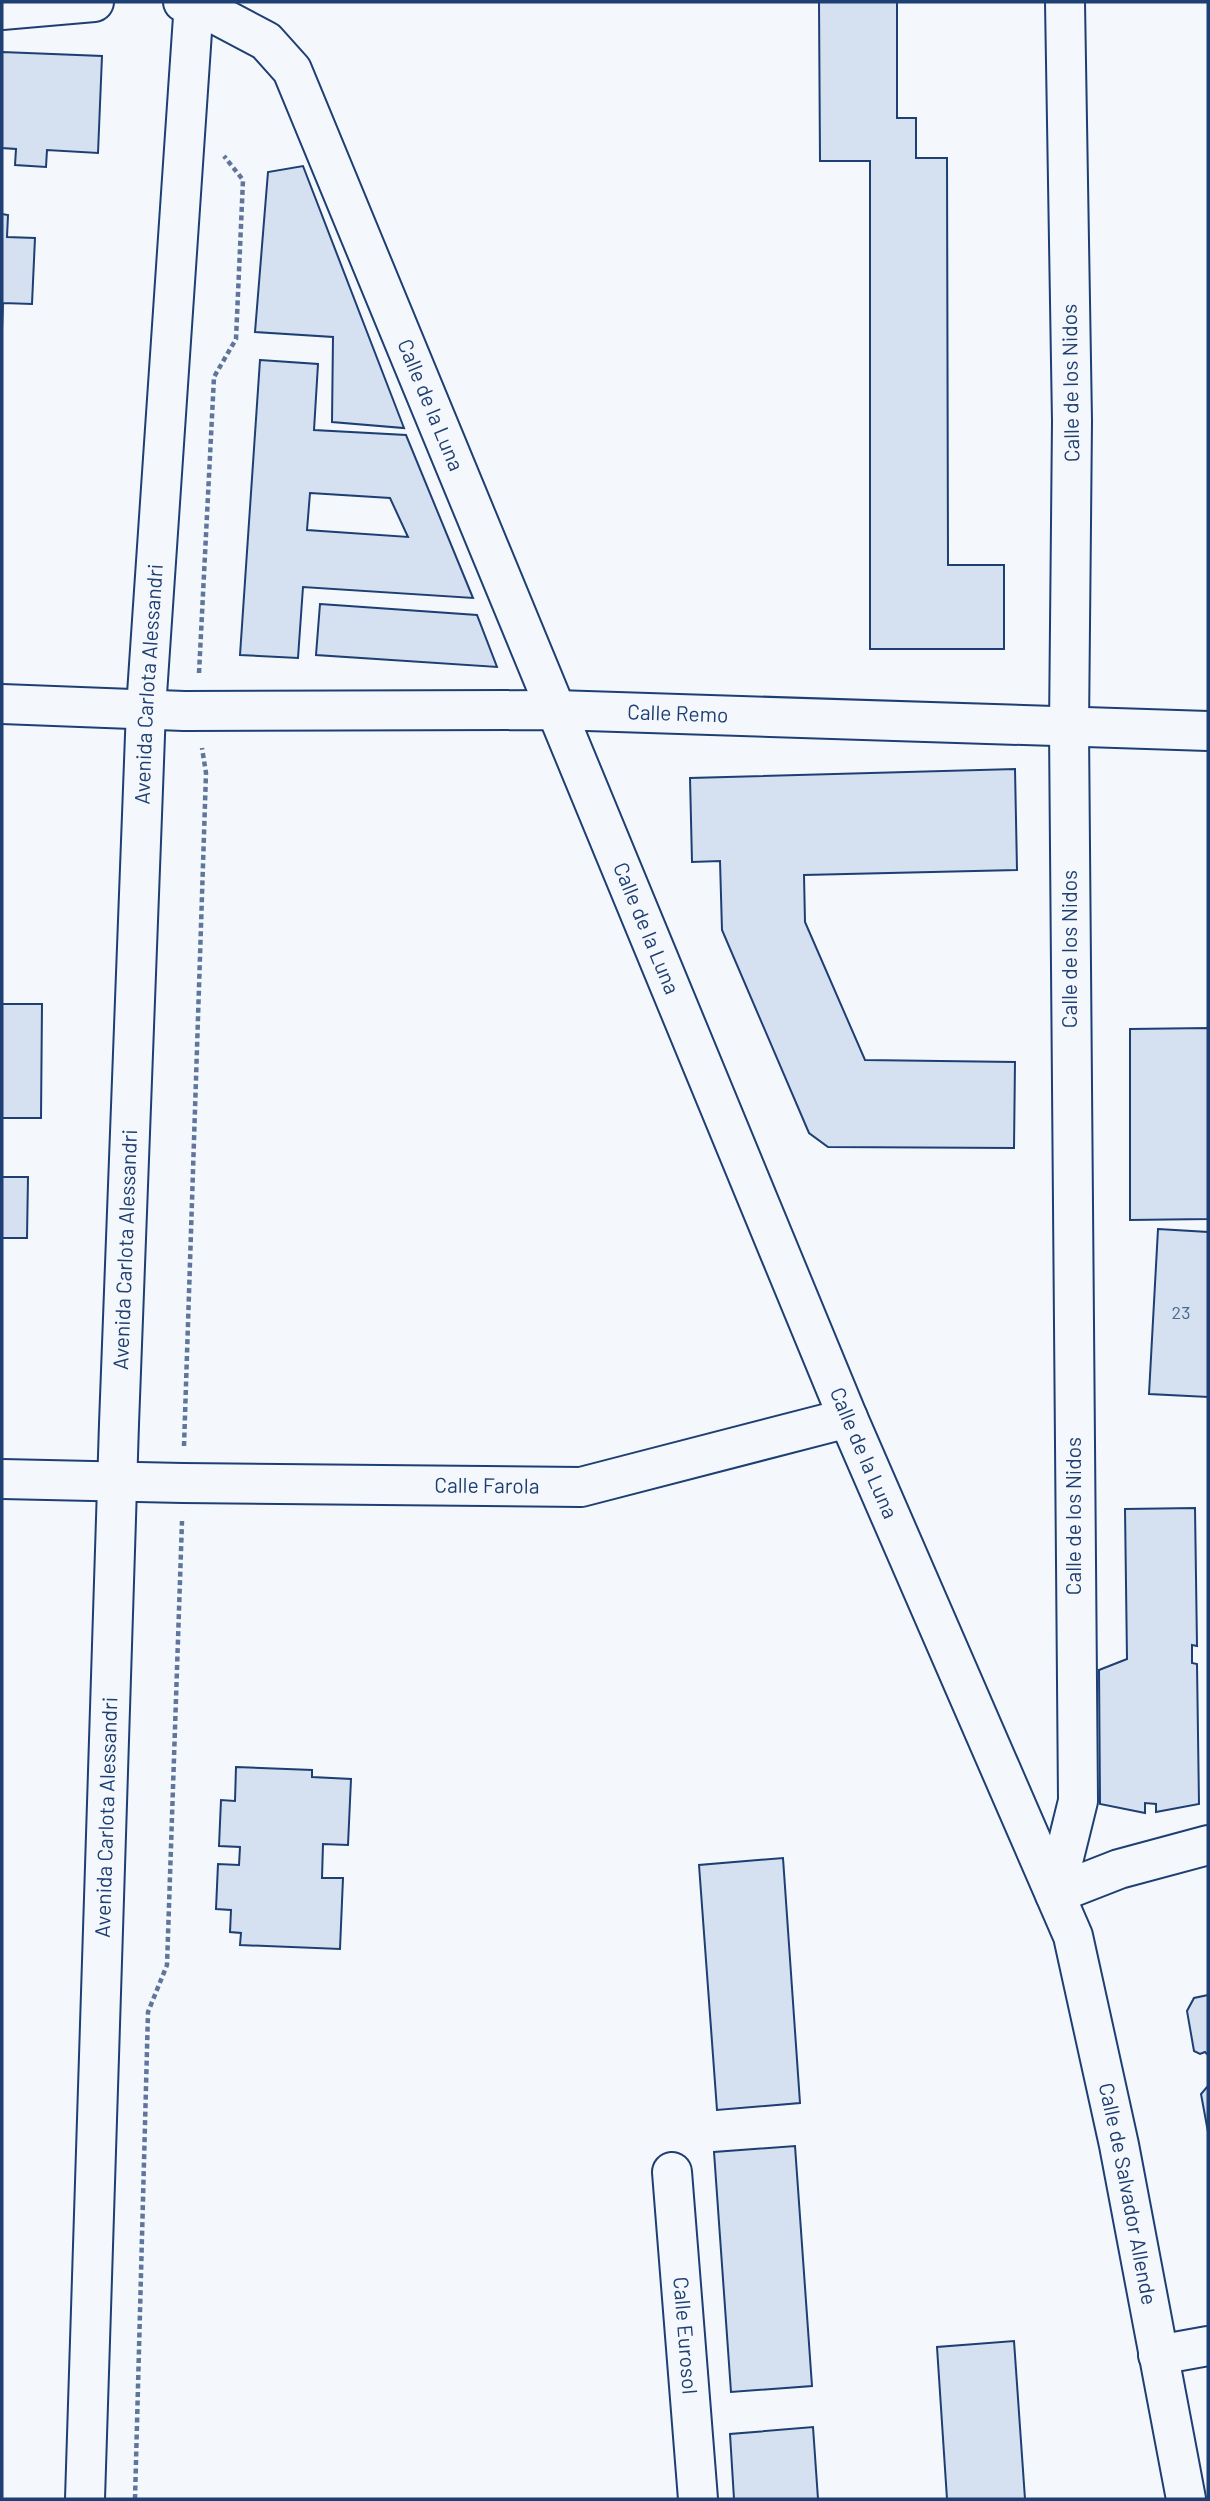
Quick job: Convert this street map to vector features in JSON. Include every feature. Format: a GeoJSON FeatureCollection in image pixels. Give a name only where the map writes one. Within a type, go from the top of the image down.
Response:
{"type":"FeatureCollection","features":[{"type":"Feature","properties":{"kind":"street"},"geometry":{"type":"LineString","coordinates":[[2,10],[94,2]]}},
{"type":"Feature","properties":{"kind":"street","name":"Avenida Carlota Alessandri"},"geometry":{"type":"LineString","coordinates":[[85,2499],[117,1481],[146,709],[191,2]]}},
{"type":"Feature","properties":{"kind":"street","name":"Calle de la Luna"},"geometry":{"type":"LineString","coordinates":[[191,2],[266,41],[292,70],[848,1418],[1055,1894]]}},
{"type":"Feature","properties":{"kind":"street","name":"Calle de los Nidos"},"geometry":{"type":"LineString","coordinates":[[1055,1894],[1078,1801],[1069,728],[1072,421],[1065,2]]}},
{"type":"Feature","properties":{"kind":"street","name":"Calle Remo"},"geometry":{"type":"LineString","coordinates":[[2,704],[197,711],[556,710],[1208,731]]}},
{"type":"Feature","properties":{"kind":"street","name":"Calle Farola"},"geometry":{"type":"LineString","coordinates":[[2,1479],[581,1487],[848,1418]]}},
{"type":"Feature","properties":{"kind":"street"},"geometry":{"type":"LineString","coordinates":[[1055,1894],[1119,1870],[1208,1845]]}},
{"type":"Feature","properties":{"kind":"street","name":"Calle de Salvador Allende"},"geometry":{"type":"LineString","coordinates":[[1055,1894],[1073,1936],[1119,2145],[1158,2355],[1191,2474]]}},
{"type":"Feature","properties":{"kind":"street","name":"Calle Eurosol"},"geometry":{"type":"LineString","coordinates":[[672,2172],[698,2499]]}},
{"type":"Feature","properties":{"kind":"street"},"geometry":{"type":"LineString","coordinates":[[1158,2355],[1208,2346]]}},
{"type":"Feature","properties":{"kind":"path"},"geometry":{"type":"LineString","coordinates":[[135,2499],[148,2012],[167,1965],[206,773],[197,711],[214,377],[236,339],[243,180],[221,151]]}},
{"type":"Feature","properties":{"kind":"building"},"geometry":{"type":"Polygon","coordinates":[[[819,2],[897,2],[897,118],[916,118],[916,158],[947,158],[948,565],[1004,565],[1004,649],[870,649],[870,161],[820,161],[819,2]]]}},
{"type":"Feature","properties":{"kind":"building"},"geometry":{"type":"Polygon","coordinates":[[[2,52],[102,56],[98,153],[47,150],[46,167],[15,165],[16,149],[2,148],[2,52]]]}},
{"type":"Feature","properties":{"kind":"building"},"geometry":{"type":"Polygon","coordinates":[[[303,166],[404,428],[332,422],[333,337],[255,332],[268,172],[303,166]]]}},
{"type":"Feature","properties":{"kind":"building"},"geometry":{"type":"Polygon","coordinates":[[[2,214],[8,215],[7,237],[35,238],[32,304],[3,303],[2,330],[2,214]]]}},
{"type":"Feature","properties":{"kind":"building"},"geometry":{"type":"Polygon","coordinates":[[[260,360],[318,364],[314,430],[406,435],[473,598],[303,587],[298,658],[240,655],[260,360]],[[310,493],[307,530],[408,537],[390,498],[310,493]]]}},
{"type":"Feature","properties":{"kind":"building"},"geometry":{"type":"Polygon","coordinates":[[[320,604],[477,615],[497,667],[316,655],[320,604]]]}},
{"type":"Feature","properties":{"kind":"building"},"geometry":{"type":"Polygon","coordinates":[[[1015,769],[1017,870],[804,875],[805,922],[865,1060],[1015,1062],[1014,1148],[828,1147],[809,1133],[722,930],[720,861],[692,862],[690,778],[1015,769]]]}},
{"type":"Feature","properties":{"kind":"building"},"geometry":{"type":"Polygon","coordinates":[[[2,1004],[42,1004],[41,1118],[2,1118],[2,1004]]]}},
{"type":"Feature","properties":{"kind":"building"},"geometry":{"type":"Polygon","coordinates":[[[1208,1028],[1208,1219],[1130,1220],[1130,1029],[1208,1028]]]}},
{"type":"Feature","properties":{"kind":"building"},"geometry":{"type":"Polygon","coordinates":[[[2,1177],[28,1177],[27,1238],[2,1238],[2,1177]]]}},
{"type":"Feature","properties":{"kind":"building"},"geometry":{"type":"Polygon","coordinates":[[[1158,1229],[1208,1232],[1208,1397],[1149,1394],[1158,1229]]]}},
{"type":"Feature","properties":{"kind":"building"},"geometry":{"type":"Polygon","coordinates":[[[1195,1508],[1197,1646],[1192,1645],[1192,1663],[1197,1664],[1199,1804],[1156,1812],[1156,1804],[1145,1803],[1145,1813],[1100,1804],[1099,1670],[1127,1659],[1125,1509],[1195,1508]]]}},
{"type":"Feature","properties":{"kind":"building"},"geometry":{"type":"Polygon","coordinates":[[[236,1767],[312,1770],[312,1777],[351,1779],[348,1845],[323,1844],[322,1878],[343,1878],[340,1949],[240,1945],[241,1933],[230,1932],[231,1910],[216,1909],[218,1864],[239,1865],[240,1847],[219,1846],[221,1800],[235,1801],[236,1767]]]}},
{"type":"Feature","properties":{"kind":"building"},"geometry":{"type":"Polygon","coordinates":[[[783,1858],[800,2103],[717,2110],[699,1865],[783,1858]]]}},
{"type":"Feature","properties":{"kind":"building"},"geometry":{"type":"Polygon","coordinates":[[[1208,1995],[1208,2055],[1194,2051],[1187,2011],[1194,1998],[1208,1995]]]}},
{"type":"Feature","properties":{"kind":"building"},"geometry":{"type":"Polygon","coordinates":[[[1208,2087],[1208,2132],[1201,2094],[1208,2087]]]}},
{"type":"Feature","properties":{"kind":"building"},"geometry":{"type":"Polygon","coordinates":[[[795,2146],[812,2386],[731,2392],[714,2152],[795,2146]]]}},
{"type":"Feature","properties":{"kind":"building"},"geometry":{"type":"Polygon","coordinates":[[[1014,2341],[1025,2499],[947,2499],[937,2347],[1014,2341]]]}},
{"type":"Feature","properties":{"kind":"building"},"geometry":{"type":"Polygon","coordinates":[[[813,2427],[818,2499],[734,2499],[730,2434],[813,2427]]]}}]}
